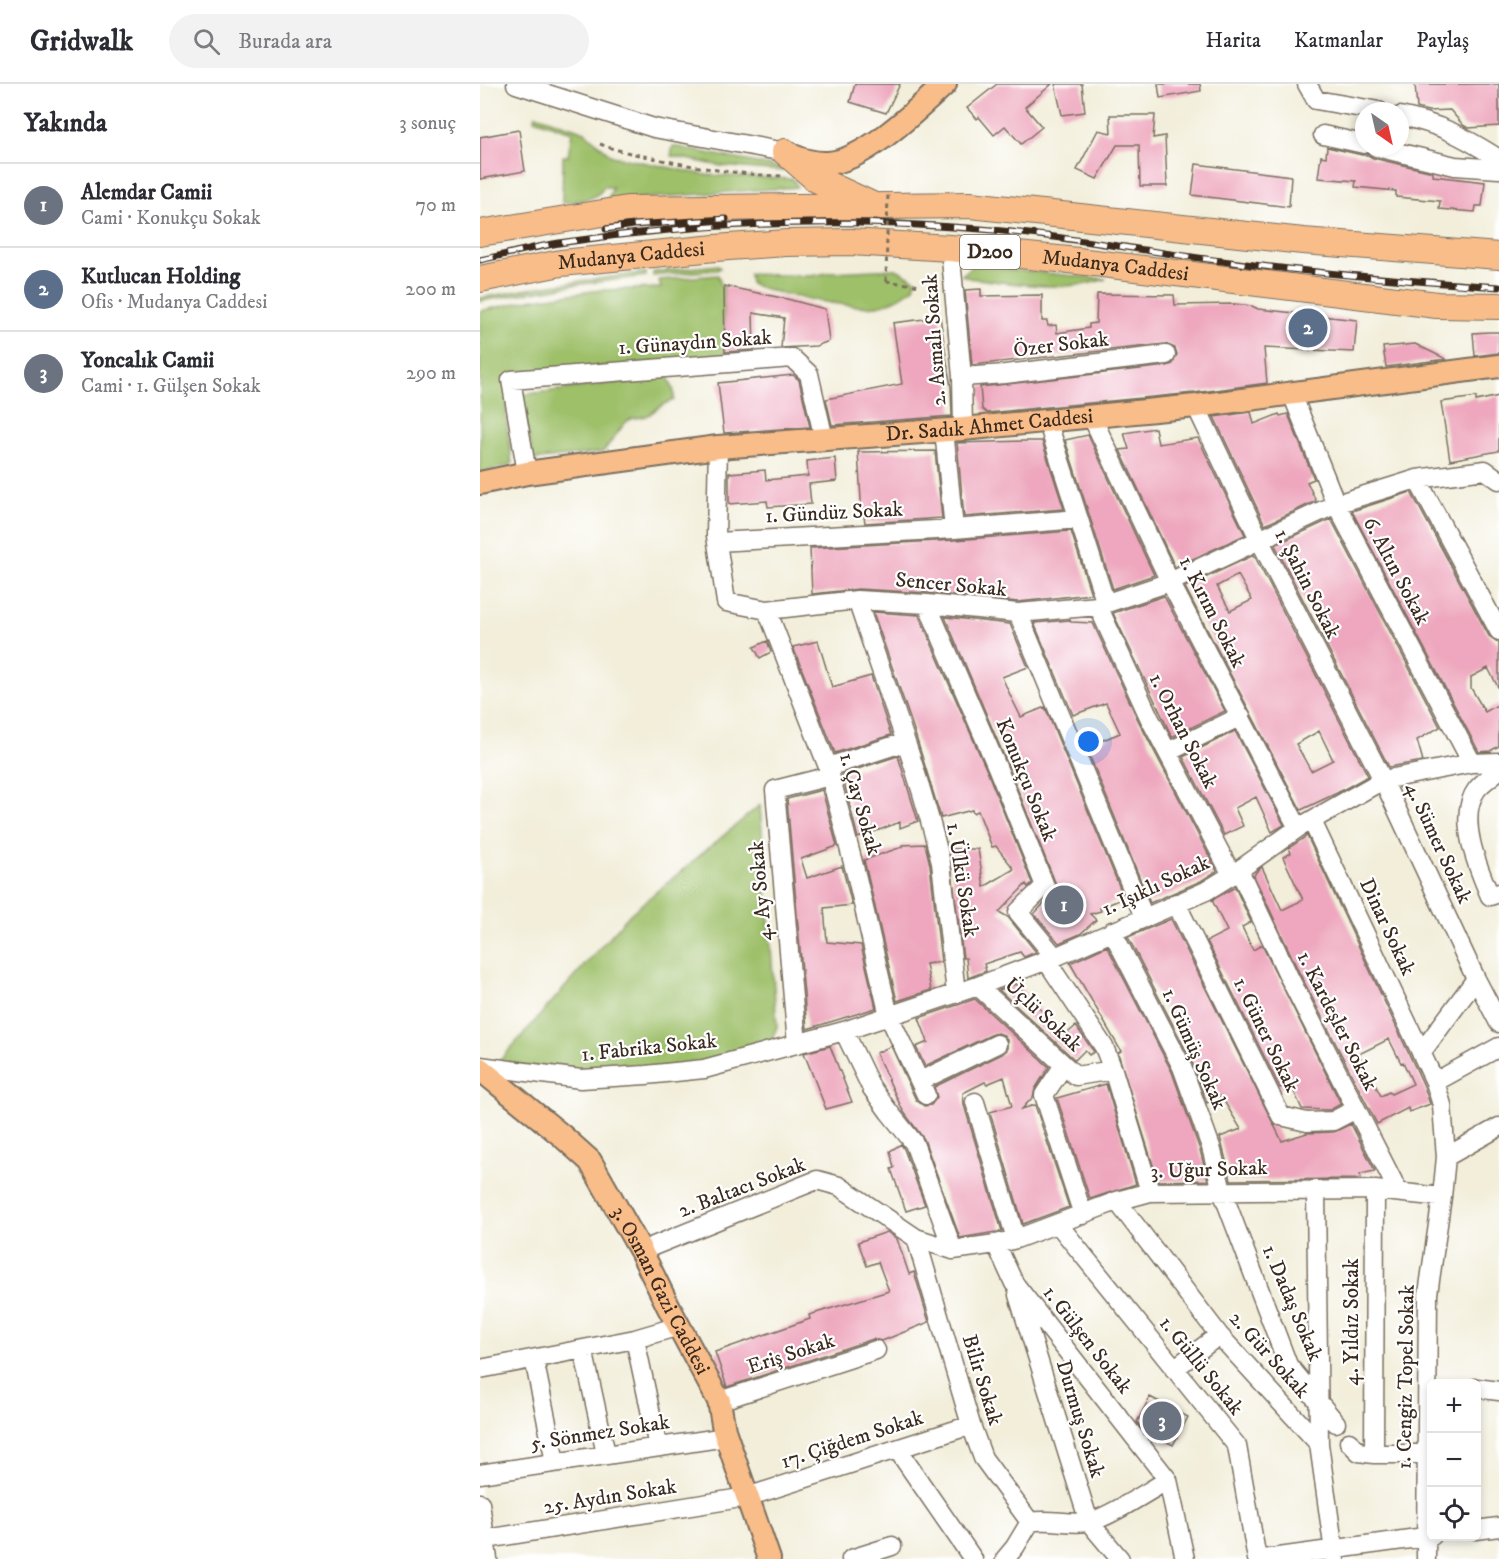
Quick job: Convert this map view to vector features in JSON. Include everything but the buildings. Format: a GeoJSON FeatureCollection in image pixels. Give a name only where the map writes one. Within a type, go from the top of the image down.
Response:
{"type":"FeatureCollection","features":[{"type":"Feature","properties":{"kind":"highway"},"geometry":{"type":"LineString","coordinates":[[785,152],[813,176],[882,199]]}},
{"type":"Feature","properties":{"kind":"highway","name":"Mudanya Caddesi"},"geometry":{"type":"LineString","coordinates":[[480,233],[627,209],[882,199],[970,205],[1303,241],[1499,256]]}},
{"type":"Feature","properties":{"kind":"highway","name":"Mudanya Caddesi"},"geometry":{"type":"LineString","coordinates":[[480,279],[561,263],[774,243],[850,242],[950,248],[1078,261],[1437,305],[1499,306]]}},
{"type":"Feature","properties":{"kind":"main road"},"geometry":{"type":"LineString","coordinates":[[785,152],[807,162],[830,163],[858,153],[885,136],[945,84]]}},
{"type":"Feature","properties":{"kind":"main road","name":"Dr. Sadık Ahmet Caddesi"},"geometry":{"type":"LineString","coordinates":[[480,483],[527,473],[718,447],[954,429],[1196,406],[1499,366]]}},
{"type":"Feature","properties":{"kind":"main road","name":"3. Osman Gazi Caddesi"},"geometry":{"type":"LineString","coordinates":[[480,1068],[590,1161],[641,1251],[719,1401],[726,1437],[769,1559]]}},
{"type":"Feature","properties":{"kind":"street"},"geometry":{"type":"LineString","coordinates":[[516,84],[654,128],[785,152]]}},
{"type":"Feature","properties":{"kind":"street"},"geometry":{"type":"LineString","coordinates":[[1307,84],[1316,100],[1355,107]]}},
{"type":"Feature","properties":{"kind":"street"},"geometry":{"type":"LineString","coordinates":[[1409,118],[1430,122],[1452,131],[1499,159]]}},
{"type":"Feature","properties":{"kind":"street"},"geometry":{"type":"LineString","coordinates":[[1323,135],[1355,142]]}},
{"type":"Feature","properties":{"kind":"street"},"geometry":{"type":"LineString","coordinates":[[1409,155],[1455,166],[1499,169]]}},
{"type":"Feature","properties":{"kind":"street","name":"2. Asmalı Sokak"},"geometry":{"type":"LineString","coordinates":[[950,248],[962,377],[954,429]]}},
{"type":"Feature","properties":{"kind":"street","name":"Özer Sokak"},"geometry":{"type":"LineString","coordinates":[[962,377],[1166,355]]}},
{"type":"Feature","properties":{"kind":"street","name":"1. Günaydın Sokak"},"geometry":{"type":"LineString","coordinates":[[527,473],[511,380],[792,358],[809,374],[824,439]]}},
{"type":"Feature","properties":{"kind":"street","name":"6. Altın Sokak"},"geometry":{"type":"LineString","coordinates":[[1292,394],[1336,504],[1472,763]]}},
{"type":"Feature","properties":{"kind":"street","name":"1. Şahin Sokak"},"geometry":{"type":"LineString","coordinates":[[1196,406],[1260,541],[1383,780]]}},
{"type":"Feature","properties":{"kind":"street","name":"1. Kırım Sokak"},"geometry":{"type":"LineString","coordinates":[[1091,415],[1170,582],[1241,716],[1305,825]]}},
{"type":"Feature","properties":{"kind":"street","name":"1. Orhan Sokak"},"geometry":{"type":"LineString","coordinates":[[1047,420],[1079,519],[1102,605],[1149,717],[1236,872]]}},
{"type":"Feature","properties":{"kind":"street"},"geometry":{"type":"LineString","coordinates":[[954,429],[954,529]]}},
{"type":"Feature","properties":{"kind":"street"},"geometry":{"type":"LineString","coordinates":[[717,542],[718,447]]}},
{"type":"Feature","properties":{"kind":"street","name":"Sencer Sokak"},"geometry":{"type":"LineString","coordinates":[[717,542],[726,602],[767,610],[857,600],[1018,613],[1102,605],[1170,582],[1336,504],[1417,479],[1492,475]]}},
{"type":"Feature","properties":{"kind":"street"},"geometry":{"type":"LineString","coordinates":[[1417,479],[1499,631]]}},
{"type":"Feature","properties":{"kind":"street","name":"1. Gündüz Sokak"},"geometry":{"type":"LineString","coordinates":[[717,542],[954,529],[1079,519]]}},
{"type":"Feature","properties":{"kind":"street","name":"1. Ülkü Sokak"},"geometry":{"type":"LineString","coordinates":[[857,600],[927,809],[941,863],[956,993]]}},
{"type":"Feature","properties":{"kind":"street","name":"Konukçu Sokak"},"geometry":{"type":"LineString","coordinates":[[927,604],[1045,886],[1018,912],[1051,958]]}},
{"type":"Feature","properties":{"kind":"street","name":"1. Çay Sokak"},"geometry":{"type":"LineString","coordinates":[[767,610],[829,772],[857,878],[889,1016],[923,1088],[997,1044]]}},
{"type":"Feature","properties":{"kind":"street"},"geometry":{"type":"LineString","coordinates":[[1018,613],[1144,917]]}},
{"type":"Feature","properties":{"kind":"street"},"geometry":{"type":"LineString","coordinates":[[1168,752],[1241,716]]}},
{"type":"Feature","properties":{"kind":"street"},"geometry":{"type":"LineString","coordinates":[[829,772],[905,742]]}},
{"type":"Feature","properties":{"kind":"street","name":"1. Işıklı Sokak"},"geometry":{"type":"LineString","coordinates":[[889,1016],[1051,958],[1206,891],[1305,825],[1383,780],[1472,763],[1499,762]]}},
{"type":"Feature","properties":{"kind":"street"},"geometry":{"type":"LineString","coordinates":[[1495,895],[1476,862],[1467,809],[1477,789],[1499,770]]}},
{"type":"Feature","properties":{"kind":"street","name":"4. Ay Sokak"},"geometry":{"type":"LineString","coordinates":[[797,1044],[775,790],[829,772]]}},
{"type":"Feature","properties":{"kind":"street","name":"4. Sümer Sokak"},"geometry":{"type":"LineString","coordinates":[[1383,780],[1476,979],[1494,1002],[1499,1023]]}},
{"type":"Feature","properties":{"kind":"street","name":"Dinar Sokak"},"geometry":{"type":"LineString","coordinates":[[1305,825],[1435,1082],[1442,1105],[1446,1157],[1442,1197]]}},
{"type":"Feature","properties":{"kind":"street","name":"1. Kardeşler Sokak"},"geometry":{"type":"LineString","coordinates":[[1236,872],[1398,1191]]}},
{"type":"Feature","properties":{"kind":"street","name":"1. Güner Sokak"},"geometry":{"type":"LineString","coordinates":[[1176,903],[1281,1116],[1307,1122],[1333,1121],[1356,1109]]}},
{"type":"Feature","properties":{"kind":"street","name":"1. Gümüş Sokak"},"geometry":{"type":"LineString","coordinates":[[1112,931],[1182,1068],[1211,1146],[1222,1191]]}},
{"type":"Feature","properties":{"kind":"street"},"geometry":{"type":"LineString","coordinates":[[1051,958],[1104,1047],[1150,1192]]}},
{"type":"Feature","properties":{"kind":"street"},"geometry":{"type":"LineString","coordinates":[[1421,1053],[1476,979]]}},
{"type":"Feature","properties":{"kind":"street","name":"Üçlü Sokak"},"geometry":{"type":"LineString","coordinates":[[978,986],[1076,1076],[1113,1070]]}},
{"type":"Feature","properties":{"kind":"street","name":"1. Fabrika Sokak"},"geometry":{"type":"LineString","coordinates":[[480,1068],[581,1079],[704,1069],[844,1031],[889,1016]]}},
{"type":"Feature","properties":{"kind":"street"},"geometry":{"type":"LineString","coordinates":[[844,1031],[871,1087],[915,1143],[952,1250]]}},
{"type":"Feature","properties":{"kind":"street"},"geometry":{"type":"LineString","coordinates":[[1435,1082],[1499,1047]]}},
{"type":"Feature","properties":{"kind":"street"},"geometry":{"type":"LineString","coordinates":[[1064,1065],[1044,1095],[1083,1215]]}},
{"type":"Feature","properties":{"kind":"street"},"geometry":{"type":"LineString","coordinates":[[975,1102],[1016,1239]]}},
{"type":"Feature","properties":{"kind":"street"},"geometry":{"type":"LineString","coordinates":[[1446,1157],[1499,1127]]}},
{"type":"Feature","properties":{"kind":"street","name":"2. Baltacı Sokak"},"geometry":{"type":"LineString","coordinates":[[641,1251],[817,1180],[839,1186],[916,1238]]}},
{"type":"Feature","properties":{"kind":"street"},"geometry":{"type":"LineString","coordinates":[[1316,1190],[1319,1444],[1334,1554]]}},
{"type":"Feature","properties":{"kind":"street","name":"3. Uğur Sokak"},"geometry":{"type":"LineString","coordinates":[[916,1238],[952,1250],[996,1244],[1016,1239],[1117,1201],[1150,1192],[1375,1190],[1442,1197]]}},
{"type":"Feature","properties":{"kind":"street","name":"4. Yıldız Sokak"},"geometry":{"type":"LineString","coordinates":[[1374,1454],[1375,1190]]}},
{"type":"Feature","properties":{"kind":"street","name":"1. Dadaş Sokak"},"geometry":{"type":"LineString","coordinates":[[1222,1191],[1288,1365],[1335,1423]]}},
{"type":"Feature","properties":{"kind":"street","name":"1. Cengiz Topel Sokak"},"geometry":{"type":"LineString","coordinates":[[1436,1379],[1428,1294],[1442,1197]]}},
{"type":"Feature","properties":{"kind":"street","name":"2. Gür Sokak"},"geometry":{"type":"LineString","coordinates":[[1117,1201],[1219,1335],[1319,1444]]}},
{"type":"Feature","properties":{"kind":"street","name":"1. Güllü Sokak"},"geometry":{"type":"LineString","coordinates":[[1058,1224],[1237,1446],[1257,1559]]}},
{"type":"Feature","properties":{"kind":"street","name":"Bilir Sokak"},"geometry":{"type":"LineString","coordinates":[[916,1238],[971,1425],[983,1458],[1030,1522]]}},
{"type":"Feature","properties":{"kind":"street","name":"1. Gülşen Sokak"},"geometry":{"type":"LineString","coordinates":[[996,1244],[1014,1283],[1168,1480],[1185,1559]]}},
{"type":"Feature","properties":{"kind":"street","name":"Durmuş Sokak"},"geometry":{"type":"LineString","coordinates":[[1014,1283],[1089,1522],[1120,1559]]}},
{"type":"Feature","properties":{"kind":"street"},"geometry":{"type":"LineString","coordinates":[[480,1369],[635,1339],[679,1326]]}},
{"type":"Feature","properties":{"kind":"street"},"geometry":{"type":"LineString","coordinates":[[1174,1369],[1219,1335]]}},
{"type":"Feature","properties":{"kind":"street"},"geometry":{"type":"LineString","coordinates":[[635,1339],[658,1447]]}},
{"type":"Feature","properties":{"kind":"street"},"geometry":{"type":"LineString","coordinates":[[583,1349],[606,1454]]}},
{"type":"Feature","properties":{"kind":"street","name":"Eriş Sokak"},"geometry":{"type":"LineString","coordinates":[[719,1401],[876,1350]]}},
{"type":"Feature","properties":{"kind":"street"},"geometry":{"type":"LineString","coordinates":[[534,1359],[555,1462]]}},
{"type":"Feature","properties":{"kind":"street"},"geometry":{"type":"LineString","coordinates":[[1481,1389],[1499,1391]]}},
{"type":"Feature","properties":{"kind":"street","name":"17. Çiğdem Sokak"},"geometry":{"type":"LineString","coordinates":[[747,1497],[971,1425]]}},
{"type":"Feature","properties":{"kind":"street","name":"1. Cengiz Topel Sokak"},"geometry":{"type":"LineString","coordinates":[[1427,1496],[1426,1454],[1429,1433]]}},
{"type":"Feature","properties":{"kind":"street","name":"5. Sönmez Sokak"},"geometry":{"type":"LineString","coordinates":[[480,1474],[726,1437]]}},
{"type":"Feature","properties":{"kind":"street"},"geometry":{"type":"LineString","coordinates":[[1349,1442],[1359,1452],[1426,1454]]}},
{"type":"Feature","properties":{"kind":"street"},"geometry":{"type":"LineString","coordinates":[[897,1449],[973,1559]]}},
{"type":"Feature","properties":{"kind":"street"},"geometry":{"type":"LineString","coordinates":[[1015,1555],[1030,1522],[1039,1520],[1089,1522],[1108,1514],[1168,1480]]}},
{"type":"Feature","properties":{"kind":"street","name":"25. Aydın Sokak"},"geometry":{"type":"LineString","coordinates":[[483,1540],[747,1497]]}},
{"type":"Feature","properties":{"kind":"street"},"geometry":{"type":"LineString","coordinates":[[480,1503],[483,1540],[488,1559]]}},
{"type":"Feature","properties":{"kind":"street"},"geometry":{"type":"LineString","coordinates":[[1481,1529],[1499,1527]]}},
{"type":"Feature","properties":{"kind":"street"},"geometry":{"type":"LineString","coordinates":[[1263,1559],[1334,1554],[1427,1537]]}},
{"type":"Feature","properties":{"kind":"street","name":"1. Cengiz Topel Sokak"},"geometry":{"type":"LineString","coordinates":[[1425,1559],[1427,1541]]}},
{"type":"Feature","properties":{"kind":"street"},"geometry":{"type":"LineString","coordinates":[[851,1559],[892,1546]]}},
{"type":"Feature","properties":{"kind":"path"},"geometry":{"type":"LineString","coordinates":[[600,144],[616,150],[720,171],[772,176],[813,176]]}},
{"type":"Feature","properties":{"kind":"path"},"geometry":{"type":"LineString","coordinates":[[882,199],[886,281],[921,286]]}},
{"type":"Feature","properties":{"kind":"green space"},"geometry":{"type":"Polygon","coordinates":[[[536,115],[585,132],[612,156],[706,175],[793,179],[798,187],[607,201],[613,187],[604,187],[601,192],[591,198],[562,203],[563,156],[568,156],[572,132],[534,119],[536,115]]]}},
{"type":"Feature","properties":{"kind":"green space"},"geometry":{"type":"Polygon","coordinates":[[[673,146],[781,168],[782,171],[721,166],[671,156],[673,146]]]}},
{"type":"Feature","properties":{"kind":"green space"},"geometry":{"type":"Polygon","coordinates":[[[718,265],[720,268],[717,270],[653,276],[653,272],[718,265]]]}},
{"type":"Feature","properties":{"kind":"green space"},"geometry":{"type":"Polygon","coordinates":[[[973,266],[1106,279],[1073,285],[1038,286],[969,278],[962,275],[973,266]]]}},
{"type":"Feature","properties":{"kind":"green space"},"geometry":{"type":"Polygon","coordinates":[[[896,269],[916,280],[914,288],[892,302],[877,306],[832,303],[775,292],[750,283],[749,274],[811,276],[833,272],[896,269]]]}},
{"type":"Feature","properties":{"kind":"green space"},"geometry":{"type":"Polygon","coordinates":[[[646,272],[646,276],[574,285],[480,301],[480,298],[545,286],[646,272]]]}},
{"type":"Feature","properties":{"kind":"green space"},"geometry":{"type":"Polygon","coordinates":[[[718,275],[721,285],[724,286],[725,355],[525,375],[508,398],[506,415],[512,464],[480,473],[480,311],[534,299],[601,290],[661,288],[659,280],[718,275]]]}},
{"type":"Feature","properties":{"kind":"green space"},"geometry":{"type":"Polygon","coordinates":[[[668,376],[674,392],[674,400],[647,416],[631,419],[625,423],[603,452],[533,460],[521,395],[668,376]]]}},
{"type":"Feature","properties":{"kind":"green space"},"geometry":{"type":"Polygon","coordinates":[[[760,805],[777,1027],[771,1041],[695,1065],[631,1072],[495,1066],[630,914],[760,805]]]}},
{"type":"Feature","properties":{"kind":"railway"},"geometry":{"type":"LineString","coordinates":[[606,229],[726,219]]}},
{"type":"Feature","properties":{"kind":"railway"},"geometry":{"type":"LineString","coordinates":[[480,260],[555,244],[665,230],[766,224],[867,223],[999,231],[1291,269],[1499,287]]}},
{"type":"Feature","properties":{"kind":"place","name":"Kutlucan Holding"},"geometry":{"type":"Point","coordinates":[1308,328]}},
{"type":"Feature","properties":{"kind":"place","name":"Alemdar Camii"},"geometry":{"type":"Point","coordinates":[1064,905]}},
{"type":"Feature","properties":{"kind":"place","name":"Yoncalık Camii"},"geometry":{"type":"Point","coordinates":[1162,1421]}}]}
